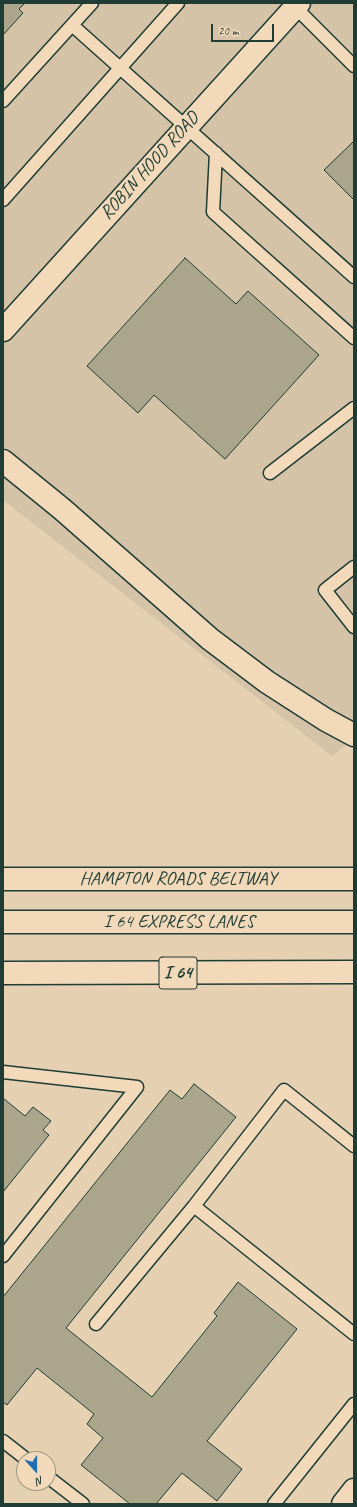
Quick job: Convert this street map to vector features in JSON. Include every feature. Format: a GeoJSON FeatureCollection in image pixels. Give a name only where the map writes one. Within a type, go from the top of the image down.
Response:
{"type":"FeatureCollection","features":[{"type":"Feature","properties":{"kind":"main road","name":"ROBIN HOOD ROAD"},"geometry":{"type":"LineString","coordinates":[[3,330],[297,5]]}},
{"type":"Feature","properties":{"kind":"main road"},"geometry":{"type":"LineString","coordinates":[[3,462],[62,508],[210,639],[267,682],[326,720],[354,735]]}},
{"type":"Feature","properties":{"kind":"main road","name":"HAMPTON ROADS BELTWAY"},"geometry":{"type":"LineString","coordinates":[[3,879],[354,879]]}},
{"type":"Feature","properties":{"kind":"main road","name":"I 64 EXPRESS LANES"},"geometry":{"type":"LineString","coordinates":[[3,922],[354,922]]}},
{"type":"Feature","properties":{"kind":"main road","name":"I 64"},"geometry":{"type":"LineString","coordinates":[[3,973],[354,972]]}},
{"type":"Feature","properties":{"kind":"main road"},"geometry":{"type":"LineString","coordinates":[[343,1504],[354,1490]]}},
{"type":"Feature","properties":{"kind":"lane"},"geometry":{"type":"LineString","coordinates":[[3,101],[92,3]]}},
{"type":"Feature","properties":{"kind":"lane"},"geometry":{"type":"LineString","coordinates":[[3,200],[121,69],[178,3]]}},
{"type":"Feature","properties":{"kind":"lane"},"geometry":{"type":"LineString","coordinates":[[297,5],[354,66]]}},
{"type":"Feature","properties":{"kind":"lane"},"geometry":{"type":"LineString","coordinates":[[72,25],[354,277]]}},
{"type":"Feature","properties":{"kind":"lane"},"geometry":{"type":"LineString","coordinates":[[216,154],[213,212],[354,338]]}},
{"type":"Feature","properties":{"kind":"lane"},"geometry":{"type":"LineString","coordinates":[[270,473],[354,408]]}},
{"type":"Feature","properties":{"kind":"lane"},"geometry":{"type":"LineString","coordinates":[[354,567],[325,590],[354,627]]}},
{"type":"Feature","properties":{"kind":"lane"},"geometry":{"type":"LineString","coordinates":[[3,1072],[137,1087],[3,1256]]}},
{"type":"Feature","properties":{"kind":"lane"},"geometry":{"type":"LineString","coordinates":[[96,1324],[194,1206],[284,1090],[354,1146]]}},
{"type":"Feature","properties":{"kind":"lane"},"geometry":{"type":"LineString","coordinates":[[194,1206],[354,1334]]}},
{"type":"Feature","properties":{"kind":"lane"},"geometry":{"type":"LineString","coordinates":[[274,1504],[354,1404]]}},
{"type":"Feature","properties":{"kind":"lane"},"geometry":{"type":"LineString","coordinates":[[3,1441],[16,1451]]}},
{"type":"Feature","properties":{"kind":"lane"},"geometry":{"type":"LineString","coordinates":[[56,1483],[83,1504]]}},
{"type":"Feature","properties":{"kind":"shaded area"},"geometry":{"type":"Polygon","coordinates":[[[3,3],[354,3],[354,739],[332,756],[3,500],[3,3]]]}},
{"type":"Feature","properties":{"kind":"building"},"geometry":{"type":"Polygon","coordinates":[[[3,3],[25,3],[19,9],[23,13],[3,35],[3,3]]]}},
{"type":"Feature","properties":{"kind":"building"},"geometry":{"type":"Polygon","coordinates":[[[354,141],[354,200],[324,170],[354,141]]]}},
{"type":"Feature","properties":{"kind":"building"},"geometry":{"type":"Polygon","coordinates":[[[185,258],[236,304],[248,291],[319,355],[225,459],[154,395],[138,413],[87,366],[185,258]]]}},
{"type":"Feature","properties":{"kind":"building"},"geometry":{"type":"Polygon","coordinates":[[[194,1084],[236,1117],[66,1328],[152,1397],[217,1316],[214,1313],[238,1282],[297,1329],[207,1441],[242,1469],[217,1501],[182,1473],[156,1504],[130,1504],[81,1465],[103,1438],[87,1424],[94,1414],[37,1368],[7,1405],[3,1402],[3,1297],[170,1090],[182,1099],[194,1084]]]}},
{"type":"Feature","properties":{"kind":"building"},"geometry":{"type":"Polygon","coordinates":[[[3,1098],[25,1116],[33,1107],[51,1121],[43,1130],[49,1135],[3,1192],[3,1098]]]}}]}
